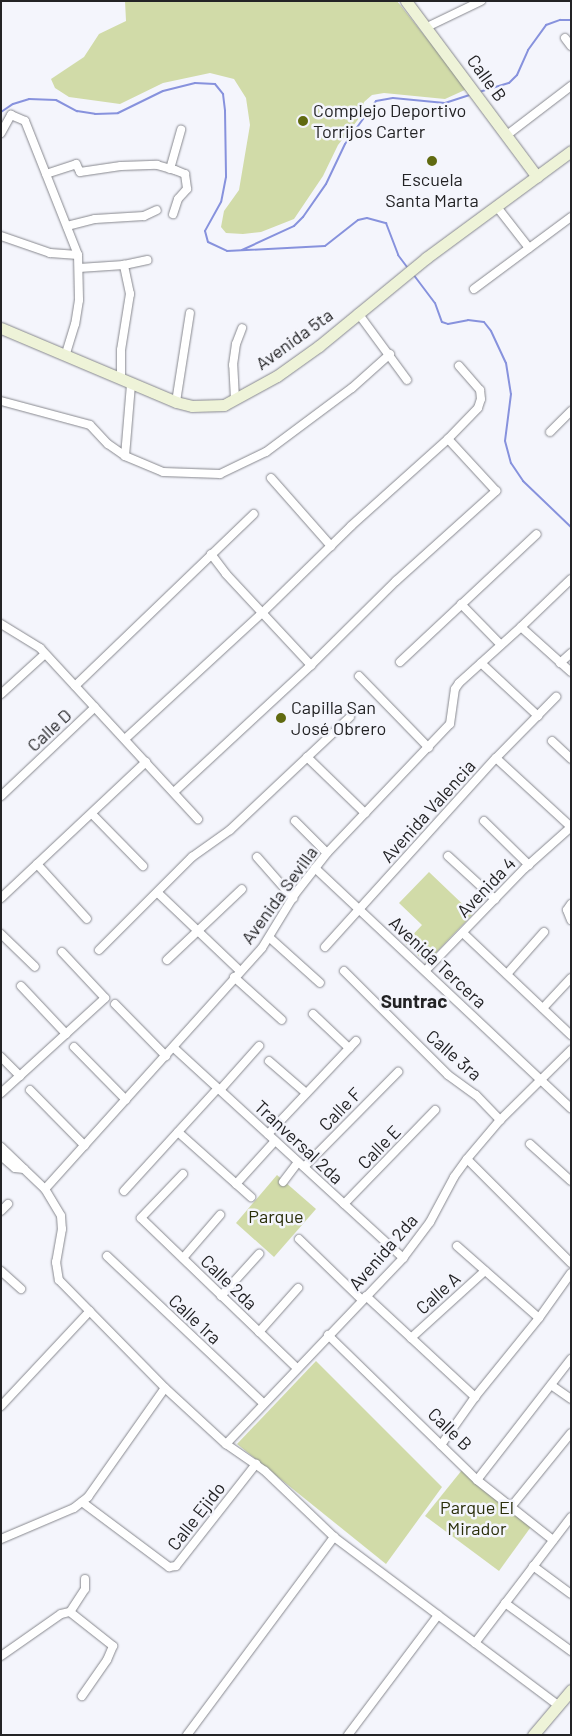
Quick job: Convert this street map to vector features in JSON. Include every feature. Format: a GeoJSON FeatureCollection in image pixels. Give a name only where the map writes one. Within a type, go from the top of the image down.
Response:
{"type":"FeatureCollection","features":[{"type":"Feature","properties":{"kind":"street","name":"Calle B"},"geometry":{"type":"LineString","coordinates":[[406,1],[537,177]]}},
{"type":"Feature","properties":{"kind":"street"},"geometry":{"type":"LineString","coordinates":[[427,27],[482,1]]}},
{"type":"Feature","properties":{"kind":"street"},"geometry":{"type":"LineString","coordinates":[[565,38],[571,46]]}},
{"type":"Feature","properties":{"kind":"street"},"geometry":{"type":"LineString","coordinates":[[507,135],[571,86]]}},
{"type":"Feature","properties":{"kind":"street"},"geometry":{"type":"LineString","coordinates":[[1,133],[11,115],[25,121],[78,255],[79,300],[75,324],[66,353]]}},
{"type":"Feature","properties":{"kind":"street"},"geometry":{"type":"LineString","coordinates":[[170,169],[181,130]]}},
{"type":"Feature","properties":{"kind":"street","name":"Avenida 5ta"},"geometry":{"type":"LineString","coordinates":[[1,328],[66,353],[176,402],[192,406],[224,405],[277,376],[319,346],[426,258],[571,151]]}},
{"type":"Feature","properties":{"kind":"street"},"geometry":{"type":"LineString","coordinates":[[46,174],[76,164],[80,172],[121,166],[157,166],[170,169],[185,174],[186,189],[178,199],[172,214]]}},
{"type":"Feature","properties":{"kind":"street"},"geometry":{"type":"LineString","coordinates":[[497,207],[529,248]]}},
{"type":"Feature","properties":{"kind":"street"},"geometry":{"type":"LineString","coordinates":[[67,226],[95,219],[144,216],[157,210]]}},
{"type":"Feature","properties":{"kind":"street"},"geometry":{"type":"LineString","coordinates":[[474,289],[571,217]]}},
{"type":"Feature","properties":{"kind":"street"},"geometry":{"type":"LineString","coordinates":[[1,236],[66,256],[78,255]]}},
{"type":"Feature","properties":{"kind":"street"},"geometry":{"type":"LineString","coordinates":[[79,268],[124,265],[147,260]]}},
{"type":"Feature","properties":{"kind":"street"},"geometry":{"type":"LineString","coordinates":[[124,265],[130,294],[121,350],[126,381],[125,456]]}},
{"type":"Feature","properties":{"kind":"street"},"geometry":{"type":"LineString","coordinates":[[176,402],[190,313]]}},
{"type":"Feature","properties":{"kind":"street"},"geometry":{"type":"LineString","coordinates":[[358,313],[390,354],[407,380]]}},
{"type":"Feature","properties":{"kind":"street"},"geometry":{"type":"LineString","coordinates":[[235,399],[232,365],[236,344],[242,328]]}},
{"type":"Feature","properties":{"kind":"street"},"geometry":{"type":"LineString","coordinates":[[1,402],[90,426],[108,444],[125,456],[163,472],[220,474],[266,452],[352,388],[390,354]]}},
{"type":"Feature","properties":{"kind":"street"},"geometry":{"type":"LineString","coordinates":[[125,739],[448,439],[478,408],[481,399],[480,390],[459,366]]}},
{"type":"Feature","properties":{"kind":"street"},"geometry":{"type":"LineString","coordinates":[[550,432],[571,411]]}},
{"type":"Feature","properties":{"kind":"street"},"geometry":{"type":"LineString","coordinates":[[174,792],[311,665],[396,581],[496,491],[448,439]]}},
{"type":"Feature","properties":{"kind":"street"},"geometry":{"type":"LineString","coordinates":[[271,478],[331,546]]}},
{"type":"Feature","properties":{"kind":"street"},"geometry":{"type":"LineString","coordinates":[[75,686],[254,514]]}},
{"type":"Feature","properties":{"kind":"street"},"geometry":{"type":"LineString","coordinates":[[400,662],[537,534]]}},
{"type":"Feature","properties":{"kind":"street"},"geometry":{"type":"LineString","coordinates":[[211,554],[226,574],[311,665]]}},
{"type":"Feature","properties":{"kind":"street","name":"Avenida Sevilla"},"geometry":{"type":"LineString","coordinates":[[45,1189],[174,1048],[270,938],[293,898],[327,853],[450,724],[455,688],[522,627],[571,578]]}},
{"type":"Feature","properties":{"kind":"street"},"geometry":{"type":"LineString","coordinates":[[461,604],[501,645]]}},
{"type":"Feature","properties":{"kind":"street"},"geometry":{"type":"LineString","coordinates":[[2,625],[40,648],[198,819]]}},
{"type":"Feature","properties":{"kind":"street"},"geometry":{"type":"LineString","coordinates":[[522,627],[571,672]]}},
{"type":"Feature","properties":{"kind":"street"},"geometry":{"type":"LineString","coordinates":[[560,663],[571,652]]}},
{"type":"Feature","properties":{"kind":"street"},"geometry":{"type":"LineString","coordinates":[[1,694],[45,654]]}},
{"type":"Feature","properties":{"kind":"street"},"geometry":{"type":"LineString","coordinates":[[481,663],[538,716]]}},
{"type":"Feature","properties":{"kind":"street"},"geometry":{"type":"LineString","coordinates":[[359,676],[429,748]]}},
{"type":"Feature","properties":{"kind":"street","name":"Avenida Valencia"},"geometry":{"type":"LineString","coordinates":[[325,947],[496,758],[556,698]]}},
{"type":"Feature","properties":{"kind":"street","name":"Calle D"},"geometry":{"type":"LineString","coordinates":[[1,796],[95,707]]}},
{"type":"Feature","properties":{"kind":"street"},"geometry":{"type":"LineString","coordinates":[[99,950],[206,845],[230,830],[350,717]]}},
{"type":"Feature","properties":{"kind":"street"},"geometry":{"type":"LineString","coordinates":[[552,741],[571,759]]}},
{"type":"Feature","properties":{"kind":"street"},"geometry":{"type":"LineString","coordinates":[[307,757],[365,813]]}},
{"type":"Feature","properties":{"kind":"street"},"geometry":{"type":"LineString","coordinates":[[496,758],[571,827]]}},
{"type":"Feature","properties":{"kind":"street"},"geometry":{"type":"LineString","coordinates":[[1,898],[146,762]]}},
{"type":"Feature","properties":{"kind":"street"},"geometry":{"type":"LineString","coordinates":[[92,814],[143,866]]}},
{"type":"Feature","properties":{"kind":"street"},"geometry":{"type":"LineString","coordinates":[[295,821],[327,853]]}},
{"type":"Feature","properties":{"kind":"street"},"geometry":{"type":"LineString","coordinates":[[484,821],[529,865]]}},
{"type":"Feature","properties":{"kind":"street","name":"Avenida 4"},"geometry":{"type":"LineString","coordinates":[[426,970],[529,865],[571,827]]}},
{"type":"Feature","properties":{"kind":"street"},"geometry":{"type":"LineString","coordinates":[[448,856],[495,899]]}},
{"type":"Feature","properties":{"kind":"street"},"geometry":{"type":"LineString","coordinates":[[257,857],[293,898]]}},
{"type":"Feature","properties":{"kind":"street"},"geometry":{"type":"LineString","coordinates":[[37,864],[87,920]]}},
{"type":"Feature","properties":{"kind":"street","name":"Avenida Tercera"},"geometry":{"type":"LineString","coordinates":[[315,868],[426,970],[571,1108]]}},
{"type":"Feature","properties":{"kind":"street"},"geometry":{"type":"LineString","coordinates":[[167,960],[242,889]]}},
{"type":"Feature","properties":{"kind":"street"},"geometry":{"type":"LineString","coordinates":[[158,893],[240,971]]}},
{"type":"Feature","properties":{"kind":"street"},"geometry":{"type":"LineString","coordinates":[[571,904],[567,910],[571,920]]}},
{"type":"Feature","properties":{"kind":"street"},"geometry":{"type":"LineString","coordinates":[[507,974],[544,932]]}},
{"type":"Feature","properties":{"kind":"street"},"geometry":{"type":"LineString","coordinates":[[463,933],[571,1035]]}},
{"type":"Feature","properties":{"kind":"street"},"geometry":{"type":"LineString","coordinates":[[1,934],[35,967]]}},
{"type":"Feature","properties":{"kind":"street"},"geometry":{"type":"LineString","coordinates":[[270,938],[320,983]]}},
{"type":"Feature","properties":{"kind":"street"},"geometry":{"type":"LineString","coordinates":[[1,1093],[105,998],[62,952]]}},
{"type":"Feature","properties":{"kind":"street","name":"Calle 3ra"},"geometry":{"type":"LineString","coordinates":[[344,971],[448,1075],[476,1095],[500,1120]]}},
{"type":"Feature","properties":{"kind":"street"},"geometry":{"type":"LineString","coordinates":[[234,977],[282,1020]]}},
{"type":"Feature","properties":{"kind":"street"},"geometry":{"type":"LineString","coordinates":[[543,1008],[571,978]]}},
{"type":"Feature","properties":{"kind":"street"},"geometry":{"type":"LineString","coordinates":[[20,986],[66,1034]]}},
{"type":"Feature","properties":{"kind":"street"},"geometry":{"type":"LineString","coordinates":[[115,1004],[166,1056]]}},
{"type":"Feature","properties":{"kind":"street"},"geometry":{"type":"LineString","coordinates":[[313,1014],[349,1048]]}},
{"type":"Feature","properties":{"kind":"street"},"geometry":{"type":"LineString","coordinates":[[268,1134],[356,1040]]}},
{"type":"Feature","properties":{"kind":"street"},"geometry":{"type":"LineString","coordinates":[[124,1191],[259,1046]]}},
{"type":"Feature","properties":{"kind":"street"},"geometry":{"type":"LineString","coordinates":[[74,1047],[126,1100]]}},
{"type":"Feature","properties":{"kind":"street","name":"Tranversal 2da"},"geometry":{"type":"LineString","coordinates":[[174,1048],[403,1258]]}},
{"type":"Feature","properties":{"kind":"street","name":"Avenida 2da"},"geometry":{"type":"LineString","coordinates":[[226,1444],[403,1258],[430,1222],[450,1183],[467,1159],[500,1120],[571,1050]]}},
{"type":"Feature","properties":{"kind":"street"},"geometry":{"type":"LineString","coordinates":[[1,1057],[20,1076]]}},
{"type":"Feature","properties":{"kind":"street"},"geometry":{"type":"LineString","coordinates":[[269,1061],[306,1094]]}},
{"type":"Feature","properties":{"kind":"street","name":"Calle F"},"geometry":{"type":"LineString","coordinates":[[283,1182],[398,1072]]}},
{"type":"Feature","properties":{"kind":"street"},"geometry":{"type":"LineString","coordinates":[[30,1090],[84,1146]]}},
{"type":"Feature","properties":{"kind":"street","name":"Calle E"},"geometry":{"type":"LineString","coordinates":[[344,1204],[435,1110]]}},
{"type":"Feature","properties":{"kind":"street"},"geometry":{"type":"LineString","coordinates":[[178,1132],[251,1197]]}},
{"type":"Feature","properties":{"kind":"street"},"geometry":{"type":"LineString","coordinates":[[236,1184],[275,1141]]}},
{"type":"Feature","properties":{"kind":"street"},"geometry":{"type":"LineString","coordinates":[[530,1144],[571,1181]]}},
{"type":"Feature","properties":{"kind":"street"},"geometry":{"type":"LineString","coordinates":[[1,1148],[45,1189],[61,1216],[62,1229],[56,1262],[59,1280],[165,1388],[226,1444],[256,1464],[334,1537],[558,1705]]}},
{"type":"Feature","properties":{"kind":"street"},"geometry":{"type":"LineString","coordinates":[[1,1156],[14,1168],[24,1170]]}},
{"type":"Feature","properties":{"kind":"street"},"geometry":{"type":"LineString","coordinates":[[467,1159],[571,1263]]}},
{"type":"Feature","properties":{"kind":"street","name":"Calle 2da"},"geometry":{"type":"LineString","coordinates":[[183,1174],[141,1218],[297,1368]]}},
{"type":"Feature","properties":{"kind":"street"},"geometry":{"type":"LineString","coordinates":[[1,1211],[8,1204]]}},
{"type":"Feature","properties":{"kind":"street"},"geometry":{"type":"LineString","coordinates":[[183,1258],[220,1215]]}},
{"type":"Feature","properties":{"kind":"street"},"geometry":{"type":"LineString","coordinates":[[299,1239],[475,1397]]}},
{"type":"Feature","properties":{"kind":"street"},"geometry":{"type":"LineString","coordinates":[[457,1246],[539,1318]]}},
{"type":"Feature","properties":{"kind":"street"},"geometry":{"type":"LineString","coordinates":[[221,1296],[259,1254]]}},
{"type":"Feature","properties":{"kind":"street","name":"Calle 1ra"},"geometry":{"type":"LineString","coordinates":[[107,1256],[263,1403]]}},
{"type":"Feature","properties":{"kind":"street"},"geometry":{"type":"LineString","coordinates":[[1,1271],[21,1289]]}},
{"type":"Feature","properties":{"kind":"street","name":"Calle A"},"geometry":{"type":"LineString","coordinates":[[411,1338],[485,1271]]}},
{"type":"Feature","properties":{"kind":"street"},"geometry":{"type":"LineString","coordinates":[[441,1445],[475,1397],[539,1318],[571,1273]]}},
{"type":"Feature","properties":{"kind":"street"},"geometry":{"type":"LineString","coordinates":[[259,1332],[298,1288]]}},
{"type":"Feature","properties":{"kind":"street"},"geometry":{"type":"LineString","coordinates":[[1,1406],[90,1311]]}},
{"type":"Feature","properties":{"kind":"street","name":"Calle B"},"geometry":{"type":"LineString","coordinates":[[328,1335],[477,1480],[553,1540]]}},
{"type":"Feature","properties":{"kind":"street"},"geometry":{"type":"LineString","coordinates":[[477,1480],[571,1359]]}},
{"type":"Feature","properties":{"kind":"street"},"geometry":{"type":"LineString","coordinates":[[551,1385],[571,1399]]}},
{"type":"Feature","properties":{"kind":"street"},"geometry":{"type":"LineString","coordinates":[[1,1539],[74,1508],[82,1502],[165,1388]]}},
{"type":"Feature","properties":{"kind":"street"},"geometry":{"type":"LineString","coordinates":[[512,1508],[571,1433]]}},
{"type":"Feature","properties":{"kind":"street","name":"Calle Ejido"},"geometry":{"type":"LineString","coordinates":[[82,1502],[169,1568],[176,1566],[256,1464]]}},
{"type":"Feature","properties":{"kind":"street"},"geometry":{"type":"LineString","coordinates":[[475,1643],[571,1517]]}},
{"type":"Feature","properties":{"kind":"street"},"geometry":{"type":"LineString","coordinates":[[187,1735],[334,1537]]}},
{"type":"Feature","properties":{"kind":"street"},"geometry":{"type":"LineString","coordinates":[[533,1566],[571,1594]]}},
{"type":"Feature","properties":{"kind":"street"},"geometry":{"type":"LineString","coordinates":[[1,1656],[61,1614],[70,1612],[85,1589],[85,1579]]}},
{"type":"Feature","properties":{"kind":"street"},"geometry":{"type":"LineString","coordinates":[[505,1603],[571,1651]]}},
{"type":"Feature","properties":{"kind":"street"},"geometry":{"type":"LineString","coordinates":[[70,1612],[113,1646],[108,1660],[82,1696]]}},
{"type":"Feature","properties":{"kind":"street"},"geometry":{"type":"LineString","coordinates":[[348,1735],[438,1615]]}},
{"type":"Feature","properties":{"kind":"street"},"geometry":{"type":"LineString","coordinates":[[533,1735],[571,1690]]}},
{"type":"Feature","properties":{"kind":"green space","name":"Complejo Deportivo Torrijos Carter"},"geometry":{"type":"Polygon","coordinates":[[[125,1],[397,1],[467,89],[445,99],[384,93],[372,95],[364,102],[360,117],[338,145],[323,176],[294,219],[261,232],[226,233],[221,227],[224,211],[239,190],[250,125],[246,98],[234,79],[210,73],[163,83],[120,104],[69,97],[55,88],[51,79],[84,57],[99,34],[126,21],[125,1]]]}},
{"type":"Feature","properties":{"kind":"green space"},"geometry":{"type":"Polygon","coordinates":[[[429,872],[473,914],[426,963],[405,943],[422,925],[399,903],[429,872]]]}},
{"type":"Feature","properties":{"kind":"green space","name":"Parque"},"geometry":{"type":"Polygon","coordinates":[[[277,1175],[316,1209],[274,1257],[236,1223],[277,1175]]]}},
{"type":"Feature","properties":{"kind":"green space"},"geometry":{"type":"Polygon","coordinates":[[[316,1361],[442,1487],[386,1564],[237,1444],[316,1361]]]}},
{"type":"Feature","properties":{"kind":"green space","name":"Parque El Mirador"},"geometry":{"type":"Polygon","coordinates":[[[462,1470],[533,1524],[499,1571],[425,1516],[462,1470]]]}},
{"type":"Feature","properties":{"kind":"waterway"},"geometry":{"type":"LineString","coordinates":[[479,92],[509,83],[517,75],[528,50],[546,25],[560,20],[571,20]]}},
{"type":"Feature","properties":{"kind":"waterway"},"geometry":{"type":"LineString","coordinates":[[1,112],[13,104],[29,99],[56,100],[77,111],[95,114],[118,113],[163,91],[195,83],[215,84],[223,94],[226,177],[221,202],[205,231],[208,242],[227,251],[325,246],[358,220],[367,218],[386,223],[398,255],[407,267]]}},
{"type":"Feature","properties":{"kind":"waterway"},"geometry":{"type":"LineString","coordinates":[[242,250],[294,226],[303,217],[326,184],[345,144],[376,101],[393,98],[445,103],[469,95]]}},
{"type":"Feature","properties":{"kind":"waterway"},"geometry":{"type":"LineString","coordinates":[[413,274],[435,303],[442,322],[448,324],[468,320],[484,322],[491,331],[506,363],[511,394],[505,441],[511,463],[523,481],[571,527]]}},
{"type":"Feature","properties":{"kind":"place","name":"Complejo Deportivo Torrijos Carter"},"geometry":{"type":"Point","coordinates":[303,121]}},
{"type":"Feature","properties":{"kind":"place","name":"Escuela Santa Marta"},"geometry":{"type":"Point","coordinates":[432,161]}},
{"type":"Feature","properties":{"kind":"place","name":"Capilla San José Obrero"},"geometry":{"type":"Point","coordinates":[281,718]}},
{"type":"Feature","properties":{"kind":"district","name":"Suntrac"},"geometry":{"type":"Point","coordinates":[414,1001]}}]}
